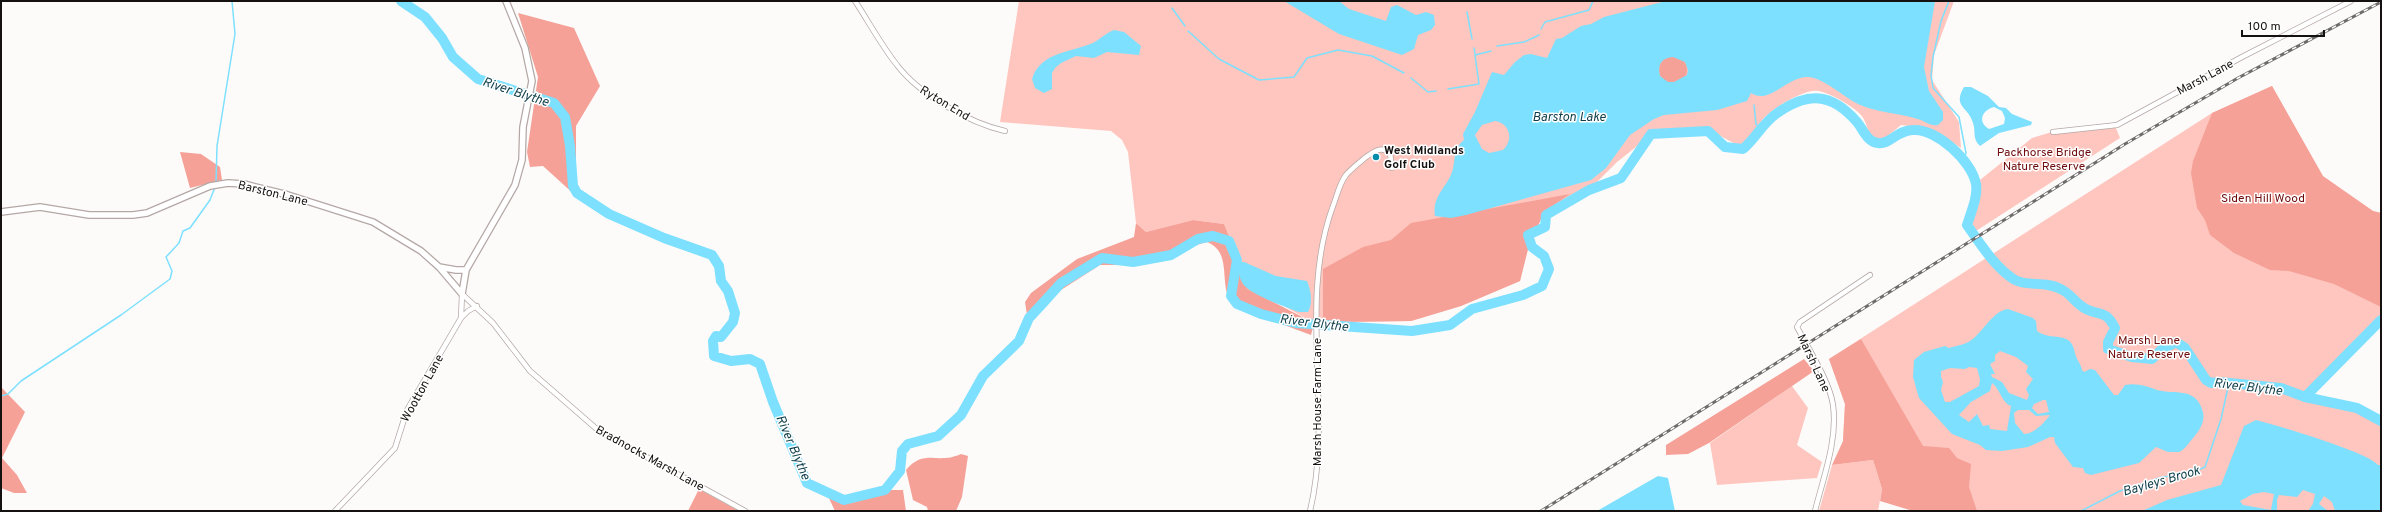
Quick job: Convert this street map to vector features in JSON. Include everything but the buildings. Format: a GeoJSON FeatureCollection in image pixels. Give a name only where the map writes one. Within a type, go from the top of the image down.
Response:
{"type":"FeatureCollection","features":[{"type":"Feature","properties":{"kind":"street"},"geometry":{"type":"LineString","coordinates":[[462,294],[466,270],[515,185],[522,160],[523,127],[532,81],[525,48],[506,1]]}},
{"type":"Feature","properties":{"kind":"street","name":"Ryton End"},"geometry":{"type":"LineString","coordinates":[[855,1],[896,65],[916,86],[988,127],[1005,131]]}},
{"type":"Feature","properties":{"kind":"street","name":"Marsh Lane"},"geometry":{"type":"LineString","coordinates":[[2053,132],[2117,125],[2235,60],[2351,1]]}},
{"type":"Feature","properties":{"kind":"street","name":"Marsh House Farm Lane"},"geometry":{"type":"LineString","coordinates":[[1310,511],[1317,472],[1318,304],[1320,262],[1326,220],[1346,174],[1378,149],[1385,149],[1390,153],[1392,168]]}},
{"type":"Feature","properties":{"kind":"street","name":"Barston Lane"},"geometry":{"type":"LineString","coordinates":[[1,212],[40,207],[89,215],[133,215],[147,212],[220,183],[244,184],[360,217],[389,230],[421,251],[440,267],[462,294]]}},
{"type":"Feature","properties":{"kind":"street"},"geometry":{"type":"LineString","coordinates":[[440,267],[466,270]]}},
{"type":"Feature","properties":{"kind":"street","name":"Marsh Lane"},"geometry":{"type":"LineString","coordinates":[[1815,511],[1832,439],[1833,405],[1821,372],[1797,327],[1800,322],[1870,275]]}},
{"type":"Feature","properties":{"kind":"street","name":"Bradnocks Marsh Lane"},"geometry":{"type":"LineString","coordinates":[[462,294],[477,306],[493,323],[530,371],[599,431],[744,511]]}},
{"type":"Feature","properties":{"kind":"street","name":"Wootton Lane"},"geometry":{"type":"LineString","coordinates":[[461,318],[462,294]]}},
{"type":"Feature","properties":{"kind":"street","name":"Wootton Lane"},"geometry":{"type":"LineString","coordinates":[[335,511],[395,448],[407,410],[461,318],[468,311],[477,306]]}},
{"type":"Feature","properties":{"kind":"green space","name":"West Midlands Golf Club"},"geometry":{"type":"Polygon","coordinates":[[[1019,1],[1954,1],[1934,55],[1932,80],[1959,122],[1961,148],[1932,132],[1901,125],[1883,140],[1877,139],[1873,137],[1868,130],[1865,121],[1855,110],[1829,94],[1813,91],[1798,96],[1781,105],[1763,119],[1749,138],[1739,146],[1704,127],[1651,135],[1617,162],[1589,190],[1544,212],[1528,249],[1520,281],[1461,306],[1411,321],[1314,323],[1284,306],[1239,271],[1240,262],[1224,224],[1193,220],[1146,232],[1136,223],[1128,152],[1122,140],[1111,131],[1000,122],[1019,1]]]}},
{"type":"Feature","properties":{"kind":"green space"},"geometry":{"type":"Polygon","coordinates":[[[518,13],[574,28],[600,86],[576,126],[576,196],[543,166],[530,167],[527,152],[538,77],[518,13]]]}},
{"type":"Feature","properties":{"kind":"green space"},"geometry":{"type":"Polygon","coordinates":[[[1673,56],[1683,60],[1687,70],[1683,80],[1673,84],[1663,80],[1659,70],[1663,60],[1673,56]]]}},
{"type":"Feature","properties":{"kind":"green space","name":"Marsh Lane Nature Reserve"},"geometry":{"type":"Polygon","coordinates":[[[2272,86],[2323,177],[2373,211],[2381,213],[2381,320],[2305,397],[2342,403],[2357,408],[2381,421],[2381,511],[1969,511],[1843,441],[1845,404],[1829,359],[2212,113],[2272,86]]]}},
{"type":"Feature","properties":{"kind":"green space","name":"Siden Hill Wood"},"geometry":{"type":"Polygon","coordinates":[[[2272,86],[2323,176],[2373,211],[2381,213],[2381,307],[2334,284],[2289,271],[2270,270],[2234,253],[2210,235],[2205,220],[2197,208],[2191,173],[2193,161],[2212,113],[2272,86]]]}},
{"type":"Feature","properties":{"kind":"green space","name":"Packhorse Bridge Nature Reserve"},"geometry":{"type":"Polygon","coordinates":[[[2116,128],[2120,138],[1976,231],[1971,222],[1978,201],[1980,180],[2032,138],[2055,131],[2116,128]]]}},
{"type":"Feature","properties":{"kind":"green space"},"geometry":{"type":"Polygon","coordinates":[[[180,152],[201,154],[220,167],[222,180],[190,188],[180,152]]]}},
{"type":"Feature","properties":{"kind":"green space"},"geometry":{"type":"Polygon","coordinates":[[[1570,194],[1544,212],[1528,249],[1520,281],[1461,306],[1411,321],[1323,322],[1323,269],[1363,247],[1391,240],[1411,223],[1570,194]]]}},
{"type":"Feature","properties":{"kind":"green space"},"geometry":{"type":"Polygon","coordinates":[[[1193,220],[1224,224],[1240,262],[1239,271],[1248,289],[1314,323],[1311,335],[1233,306],[1228,298],[1223,262],[1220,254],[1215,247],[1207,242],[1193,246],[1183,253],[1138,265],[1100,265],[1061,290],[1033,319],[1030,320],[1027,315],[1025,302],[1031,293],[1077,259],[1134,237],[1136,223],[1146,232],[1193,220]]]}},
{"type":"Feature","properties":{"kind":"green space"},"geometry":{"type":"Polygon","coordinates":[[[1861,339],[1923,446],[1949,448],[1957,458],[1971,464],[1969,487],[1977,511],[1913,511],[1880,501],[1882,489],[1873,460],[1832,465],[1843,441],[1845,404],[1829,359],[1861,339]]]}},
{"type":"Feature","properties":{"kind":"green space"},"geometry":{"type":"Polygon","coordinates":[[[1804,359],[1814,371],[1709,443],[1688,454],[1666,455],[1666,445],[1804,359]]]}},
{"type":"Feature","properties":{"kind":"green space"},"geometry":{"type":"Polygon","coordinates":[[[1792,386],[1808,408],[1797,445],[1822,462],[1817,478],[1717,485],[1710,443],[1792,386]]]}},
{"type":"Feature","properties":{"kind":"green space"},"geometry":{"type":"Polygon","coordinates":[[[1,387],[25,412],[2,458],[17,475],[27,493],[14,493],[1,488],[1,387]]]}},
{"type":"Feature","properties":{"kind":"green space"},"geometry":{"type":"Polygon","coordinates":[[[961,454],[968,456],[962,497],[956,511],[928,511],[927,507],[913,500],[906,470],[913,463],[925,458],[945,458],[961,454]]]}},
{"type":"Feature","properties":{"kind":"green space"},"geometry":{"type":"Polygon","coordinates":[[[1873,460],[1882,489],[1878,511],[1819,511],[1832,465],[1873,460]]]}},
{"type":"Feature","properties":{"kind":"green space"},"geometry":{"type":"Polygon","coordinates":[[[699,489],[739,511],[688,511],[699,489]]]}},
{"type":"Feature","properties":{"kind":"green space"},"geometry":{"type":"Polygon","coordinates":[[[885,490],[903,490],[906,511],[835,511],[827,494],[844,500],[885,490]]]}},
{"type":"Feature","properties":{"kind":"water"},"geometry":{"type":"Polygon","coordinates":[[[1284,1],[1339,1],[1349,9],[1386,21],[1391,7],[1397,5],[1416,15],[1426,12],[1434,15],[1435,25],[1431,30],[1418,35],[1414,49],[1402,55],[1339,34],[1284,1]]]}},
{"type":"Feature","properties":{"kind":"water","name":"Barston Lake"},"geometry":{"type":"Polygon","coordinates":[[[1666,1],[1935,1],[1924,67],[1929,91],[1943,112],[1943,120],[1938,125],[1933,125],[1921,120],[1865,107],[1852,101],[1819,80],[1807,77],[1800,78],[1765,96],[1758,96],[1751,93],[1747,101],[1717,110],[1664,115],[1654,119],[1630,135],[1606,168],[1591,180],[1466,215],[1451,218],[1435,216],[1435,205],[1452,172],[1457,148],[1464,140],[1463,134],[1475,112],[1492,72],[1504,75],[1515,62],[1524,55],[1531,54],[1547,58],[1556,39],[1562,38],[1581,26],[1591,24],[1604,17],[1666,1]],[[1673,57],[1663,60],[1659,68],[1660,76],[1668,82],[1674,82],[1687,75],[1688,70],[1685,62],[1673,57]],[[1495,121],[1482,125],[1475,135],[1482,149],[1489,153],[1503,150],[1509,137],[1507,128],[1500,122],[1495,121]]]}},
{"type":"Feature","properties":{"kind":"water"},"geometry":{"type":"Polygon","coordinates":[[[1114,30],[1124,32],[1141,46],[1139,55],[1107,52],[1094,58],[1076,56],[1061,63],[1055,68],[1052,73],[1052,89],[1044,93],[1035,88],[1032,79],[1036,70],[1042,63],[1058,54],[1093,43],[1114,30]]]}},
{"type":"Feature","properties":{"kind":"water"},"geometry":{"type":"Polygon","coordinates":[[[1964,87],[1971,87],[1988,96],[1999,107],[2006,108],[2012,114],[2032,122],[2031,125],[1999,133],[1980,146],[1976,141],[1974,126],[1971,118],[1962,106],[1960,99],[1964,87]],[[1994,107],[1986,111],[1982,116],[1985,126],[1989,129],[2004,124],[2005,118],[2002,111],[1994,107]]]}},
{"type":"Feature","properties":{"kind":"water"},"geometry":{"type":"Polygon","coordinates":[[[1240,262],[1244,262],[1276,276],[1307,281],[1311,296],[1311,305],[1308,312],[1299,312],[1278,304],[1247,288],[1240,279],[1240,262]]]}},
{"type":"Feature","properties":{"kind":"water"},"geometry":{"type":"Polygon","coordinates":[[[2008,309],[2033,318],[2036,321],[2037,331],[2048,336],[2065,338],[2069,341],[2073,346],[2082,370],[2084,372],[2090,369],[2095,370],[2114,395],[2118,395],[2125,385],[2134,384],[2157,390],[2190,395],[2200,404],[2203,412],[2203,422],[2200,428],[2186,447],[2179,452],[2168,452],[2156,447],[2139,463],[2091,475],[2085,473],[2083,468],[2073,467],[2055,443],[2054,437],[2050,437],[2028,447],[2002,451],[1986,450],[1980,445],[1952,434],[1919,398],[1913,377],[1914,360],[1924,352],[1945,346],[1949,348],[1968,342],[1974,338],[1992,318],[2008,309]],[[2000,351],[1995,355],[1995,361],[1990,364],[1995,374],[1991,374],[1992,377],[2002,382],[2009,393],[2027,400],[2029,395],[2026,389],[2033,379],[2026,372],[2028,366],[2016,357],[2000,351]],[[1969,367],[1965,369],[1950,368],[1941,371],[1943,382],[1941,390],[1945,402],[1950,402],[1979,386],[1980,379],[1977,368],[1969,367]],[[1992,383],[1990,391],[1971,402],[1959,415],[1969,422],[1977,414],[1983,426],[1989,425],[1990,429],[2007,431],[2011,406],[2005,402],[1992,383]],[[2046,400],[2034,404],[2032,408],[2038,414],[2049,412],[2046,400]],[[2018,410],[2014,413],[2015,423],[2024,434],[2032,432],[2039,427],[2050,415],[2036,416],[2029,410],[2018,410]]]}},
{"type":"Feature","properties":{"kind":"water"},"geometry":{"type":"Polygon","coordinates":[[[2256,420],[2267,423],[2340,446],[2358,453],[2378,465],[2381,465],[2381,511],[2335,511],[2332,502],[2324,496],[2319,504],[2328,511],[2308,511],[2313,504],[2315,494],[2303,490],[2297,497],[2279,495],[2277,500],[2277,511],[2142,511],[2167,500],[2221,485],[2244,426],[2256,420]],[[2264,492],[2253,494],[2240,501],[2243,505],[2271,510],[2274,494],[2264,492]]]}},
{"type":"Feature","properties":{"kind":"water"},"geometry":{"type":"Polygon","coordinates":[[[1658,476],[1668,478],[1675,511],[1597,511],[1658,476]]]}},
{"type":"Feature","properties":{"kind":"waterway"},"geometry":{"type":"LineString","coordinates":[[216,183],[217,146],[235,34],[232,1]]}},
{"type":"Feature","properties":{"kind":"waterway","name":"River Blythe"},"geometry":{"type":"LineString","coordinates":[[401,1],[425,17],[442,38],[453,57],[478,79],[554,103],[565,117],[570,146],[573,186],[577,193],[609,214],[664,238],[712,255],[719,266],[721,281],[728,291],[735,313],[733,322],[721,337],[716,336],[713,341],[714,356],[731,361],[750,359],[760,364],[773,402],[807,483],[844,500],[885,490],[900,471],[902,451],[908,444],[938,436],[961,415],[983,376],[1019,341],[1029,318],[1061,283],[1102,258],[1133,262],[1171,255],[1198,239],[1213,236],[1229,241],[1237,260],[1231,296],[1237,304],[1261,314],[1296,323],[1412,331],[1450,325],[1472,309],[1523,295],[1542,286],[1549,269],[1544,256],[1532,247],[1528,235],[1545,227],[1546,215],[1589,190],[1621,178],[1651,134],[1708,131],[1725,147],[1743,149],[1776,114],[1799,101],[1819,98],[1838,105],[1848,112],[1868,138],[1874,142],[1886,142],[1902,132],[1913,130],[1932,134],[1952,148],[1968,166],[1973,175],[1976,184],[1976,194],[1967,225],[1988,255],[2001,269],[2015,280],[2023,283],[2044,284],[2062,289],[2081,306],[2109,318],[2115,328],[2108,342],[2108,349],[2132,357],[2152,359],[2161,350],[2176,342],[2185,348],[2206,380],[2211,383],[2219,382],[2281,388],[2305,397],[2357,408],[2381,421]]}},
{"type":"Feature","properties":{"kind":"waterway"},"geometry":{"type":"LineString","coordinates":[[1541,29],[1545,22],[1589,10],[1593,1]]}},
{"type":"Feature","properties":{"kind":"waterway"},"geometry":{"type":"LineString","coordinates":[[1949,1],[1941,21],[1933,57],[1931,75],[1933,88],[1959,117],[1966,153],[1963,160]]}},
{"type":"Feature","properties":{"kind":"waterway"},"geometry":{"type":"LineString","coordinates":[[1172,8],[1185,26]]}},
{"type":"Feature","properties":{"kind":"waterway"},"geometry":{"type":"LineString","coordinates":[[1467,12],[1472,39]]}},
{"type":"Feature","properties":{"kind":"waterway"},"geometry":{"type":"LineString","coordinates":[[1188,31],[1219,59],[1259,80],[1294,77],[1307,58],[1338,50],[1372,56],[1404,73]]}},
{"type":"Feature","properties":{"kind":"waterway"},"geometry":{"type":"LineString","coordinates":[[1497,46],[1524,42],[1539,35]]}},
{"type":"Feature","properties":{"kind":"waterway"},"geometry":{"type":"LineString","coordinates":[[1474,48],[1475,54]]}},
{"type":"Feature","properties":{"kind":"waterway"},"geometry":{"type":"LineString","coordinates":[[1448,89],[1479,84],[1475,55],[1491,51]]}},
{"type":"Feature","properties":{"kind":"waterway"},"geometry":{"type":"LineString","coordinates":[[1411,78],[1428,92],[1436,91]]}},
{"type":"Feature","properties":{"kind":"waterway"},"geometry":{"type":"LineString","coordinates":[[1754,105],[1756,124],[1761,130]]}},
{"type":"Feature","properties":{"kind":"waterway"},"geometry":{"type":"LineString","coordinates":[[1,396],[8,394],[21,381],[121,315],[170,279],[172,271],[166,257],[179,243],[183,231],[190,228],[210,200],[215,187]]}},
{"type":"Feature","properties":{"kind":"waterway"},"geometry":{"type":"LineString","coordinates":[[2305,397],[2381,320]]}},
{"type":"Feature","properties":{"kind":"waterway","name":"Bayleys Brook"},"geometry":{"type":"LineString","coordinates":[[2081,511],[2120,491],[2162,477],[2189,474],[2205,467],[2221,419],[2229,383]]}},
{"type":"Feature","properties":{"kind":"railway"},"geometry":{"type":"LineString","coordinates":[[1541,511],[2125,144],[2238,78],[2381,2]]}},
{"type":"Feature","properties":{"kind":"place","name":"West Midlands Golf Club"},"geometry":{"type":"Point","coordinates":[1376,157]}}]}
